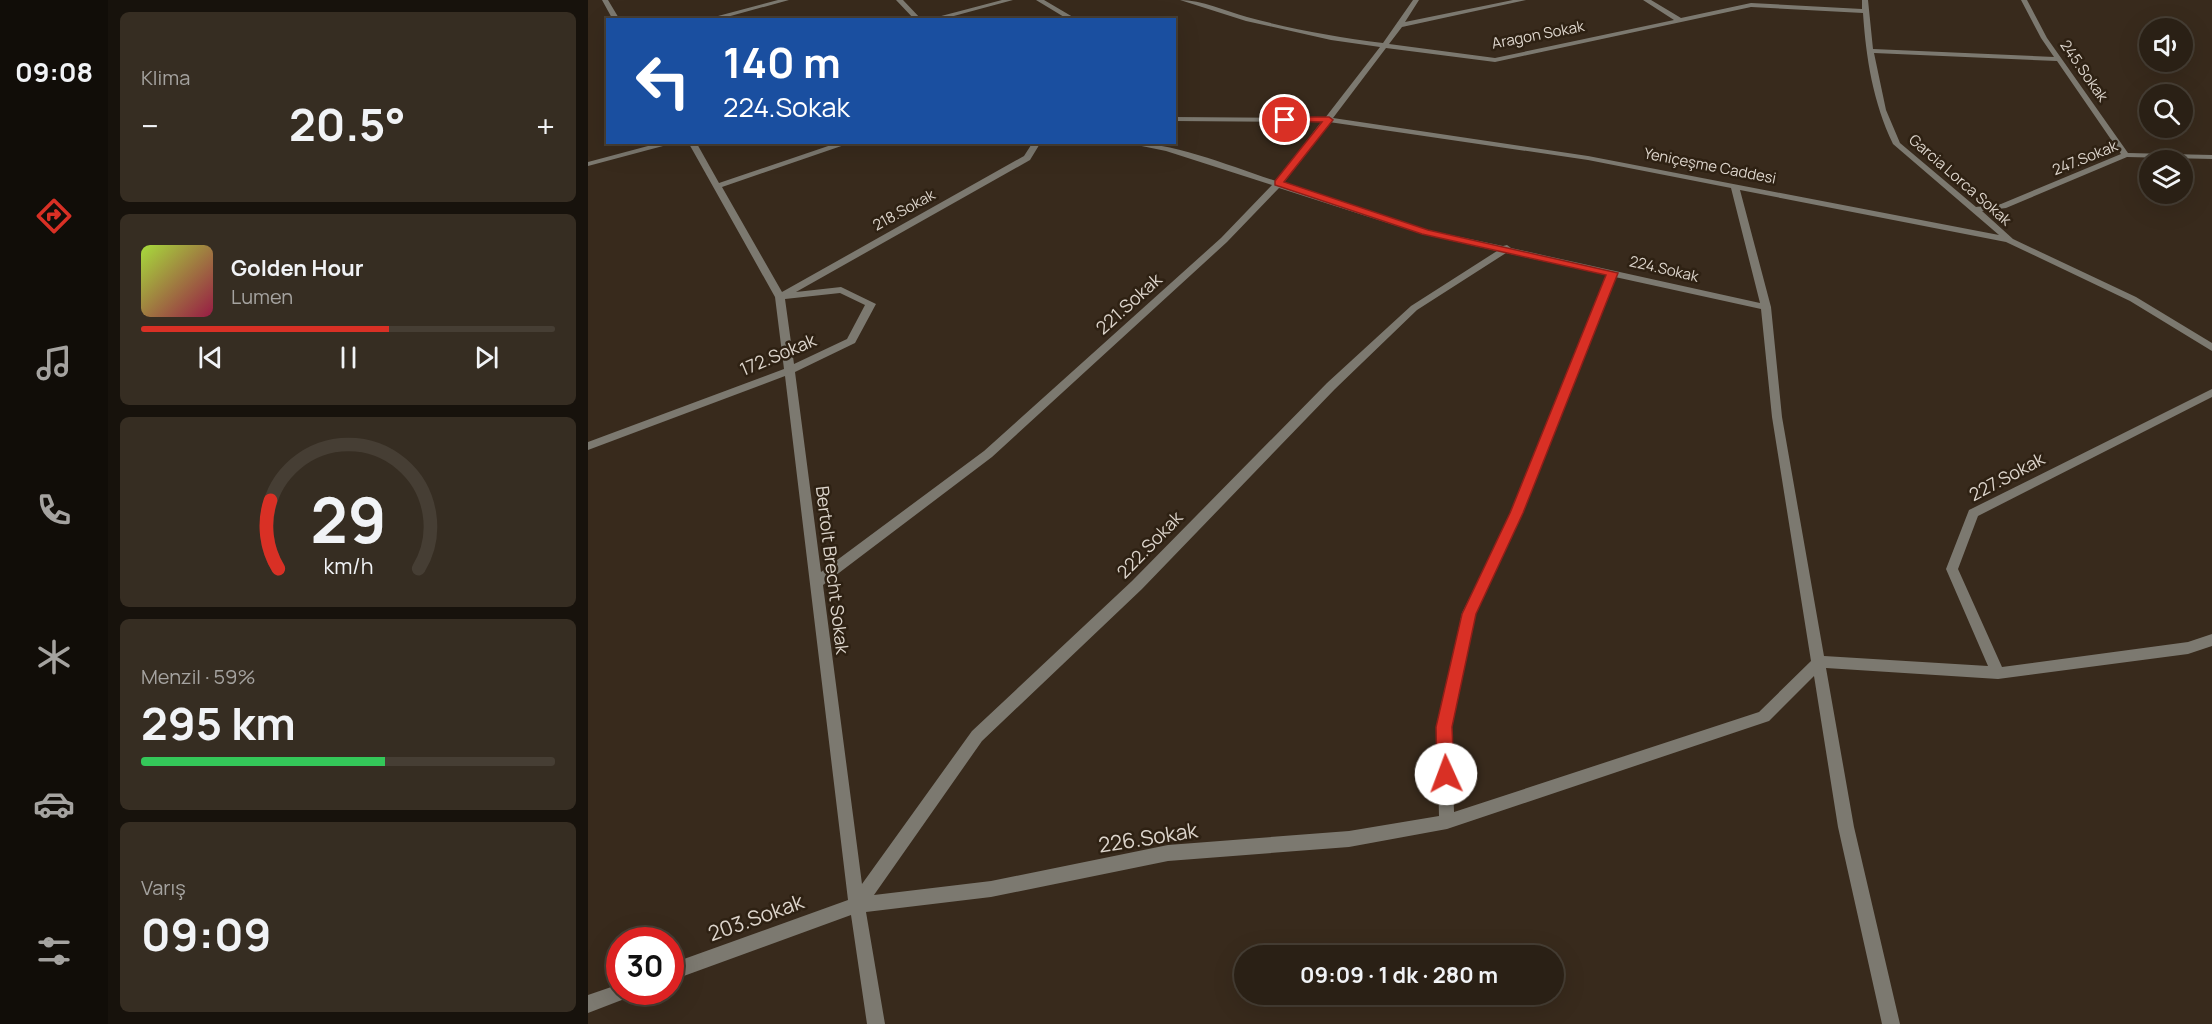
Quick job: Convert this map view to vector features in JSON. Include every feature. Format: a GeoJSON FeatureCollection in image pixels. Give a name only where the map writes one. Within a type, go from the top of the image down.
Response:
{"type":"FeatureCollection","features":[{"type":"Feature","properties":{"kind":"street"},"geometry":{"type":"LineString","coordinates":[[607,0],[616,18]]}},
{"type":"Feature","properties":{"kind":"street"},"geometry":{"type":"LineString","coordinates":[[714,18],[786,0]]}},
{"type":"Feature","properties":{"kind":"street"},"geometry":{"type":"LineString","coordinates":[[899,0],[917,18]]}},
{"type":"Feature","properties":{"kind":"street"},"geometry":{"type":"LineString","coordinates":[[937,18],[1010,0]]}},
{"type":"Feature","properties":{"kind":"street"},"geometry":{"type":"LineString","coordinates":[[1039,0],[1071,18]]}},
{"type":"Feature","properties":{"kind":"street","name":"Aragon Sokak"},"geometry":{"type":"LineString","coordinates":[[1183,0],[1246,19],[1310,33],[1495,60],[1751,5],[1865,11]]}},
{"type":"Feature","properties":{"kind":"street","name":"221.Sokak"},"geometry":{"type":"LineString","coordinates":[[816,583],[988,454],[1224,240],[1278,183],[1329,120],[1416,0]]}},
{"type":"Feature","properties":{"kind":"street"},"geometry":{"type":"LineString","coordinates":[[1400,24],[1523,0]]}},
{"type":"Feature","properties":{"kind":"street"},"geometry":{"type":"LineString","coordinates":[[1646,0],[1679,20]]}},
{"type":"Feature","properties":{"kind":"street","name":"Garcia Lorca Sokak"},"geometry":{"type":"LineString","coordinates":[[1865,0],[1869,51],[1886,125],[1897,144],[2009,240]]}},
{"type":"Feature","properties":{"kind":"street","name":"245.Sokak"},"geometry":{"type":"LineString","coordinates":[[2024,0],[2043,38],[2126,154]]}},
{"type":"Feature","properties":{"kind":"street"},"geometry":{"type":"LineString","coordinates":[[1869,51],[2059,59]]}},
{"type":"Feature","properties":{"kind":"street","name":"Yeniçeşme Caddesi"},"geometry":{"type":"LineString","coordinates":[[1176,119],[1329,120],[1588,158],[2009,240],[2133,299],[2212,348]]}},
{"type":"Feature","properties":{"kind":"street"},"geometry":{"type":"LineString","coordinates":[[588,164],[666,144]]}},
{"type":"Feature","properties":{"kind":"street","name":"Bertolt Brecht Sokak"},"geometry":{"type":"LineString","coordinates":[[693,144],[780,297],[857,905],[876,1024]]}},
{"type":"Feature","properties":{"kind":"street"},"geometry":{"type":"LineString","coordinates":[[718,186],[843,144]]}},
{"type":"Feature","properties":{"kind":"street","name":"218.Sokak"},"geometry":{"type":"LineString","coordinates":[[780,297],[1027,158],[1036,144]]}},
{"type":"Feature","properties":{"kind":"street","name":"224.Sokak"},"geometry":{"type":"LineString","coordinates":[[1138,144],[1167,149],[1278,183],[1425,232],[1507,248],[1766,308]]}},
{"type":"Feature","properties":{"kind":"street","name":"247.Sokak"},"geometry":{"type":"LineString","coordinates":[[1973,210],[2003,206],[2126,154],[2211,158]]}},
{"type":"Feature","properties":{"kind":"street"},"geometry":{"type":"LineString","coordinates":[[1735,187],[1766,308],[1777,417],[1846,827],[1891,1024]]}},
{"type":"Feature","properties":{"kind":"street","name":"222.Sokak"},"geometry":{"type":"LineString","coordinates":[[857,905],[977,736],[1137,585],[1331,386],[1414,308],[1507,248]]}},
{"type":"Feature","properties":{"kind":"street"},"geometry":{"type":"LineString","coordinates":[[1447,822],[1444,727],[1469,614],[1517,513],[1612,273]]}},
{"type":"Feature","properties":{"kind":"street","name":"172.Sokak"},"geometry":{"type":"LineString","coordinates":[[588,446],[789,371],[851,341],[871,304],[841,290],[780,297]]}},
{"type":"Feature","properties":{"kind":"street","name":"227.Sokak"},"geometry":{"type":"LineString","coordinates":[[1998,673],[1952,569],[1972,513],[2212,393]]}},
{"type":"Feature","properties":{"kind":"street"},"geometry":{"type":"LineString","coordinates":[[1819,662],[1998,673],[2188,648],[2212,640]]}},
{"type":"Feature","properties":{"kind":"street","name":"226.Sokak"},"geometry":{"type":"LineString","coordinates":[[857,905],[991,889],[1168,853],[1349,839],[1447,822],[1764,717],[1819,662]]}},
{"type":"Feature","properties":{"kind":"street","name":"203.Sokak"},"geometry":{"type":"LineString","coordinates":[[684,968],[857,905]]}},
{"type":"Feature","properties":{"kind":"street"},"geometry":{"type":"LineString","coordinates":[[588,1004],[606,997]]}},
{"type":"Feature","properties":{"kind":"route"},"geometry":{"type":"LineString","coordinates":[[1285,120],[1329,120],[1278,183],[1425,232],[1507,248],[1612,273],[1517,513],[1469,614],[1444,727],[1446,774]]}}]}
